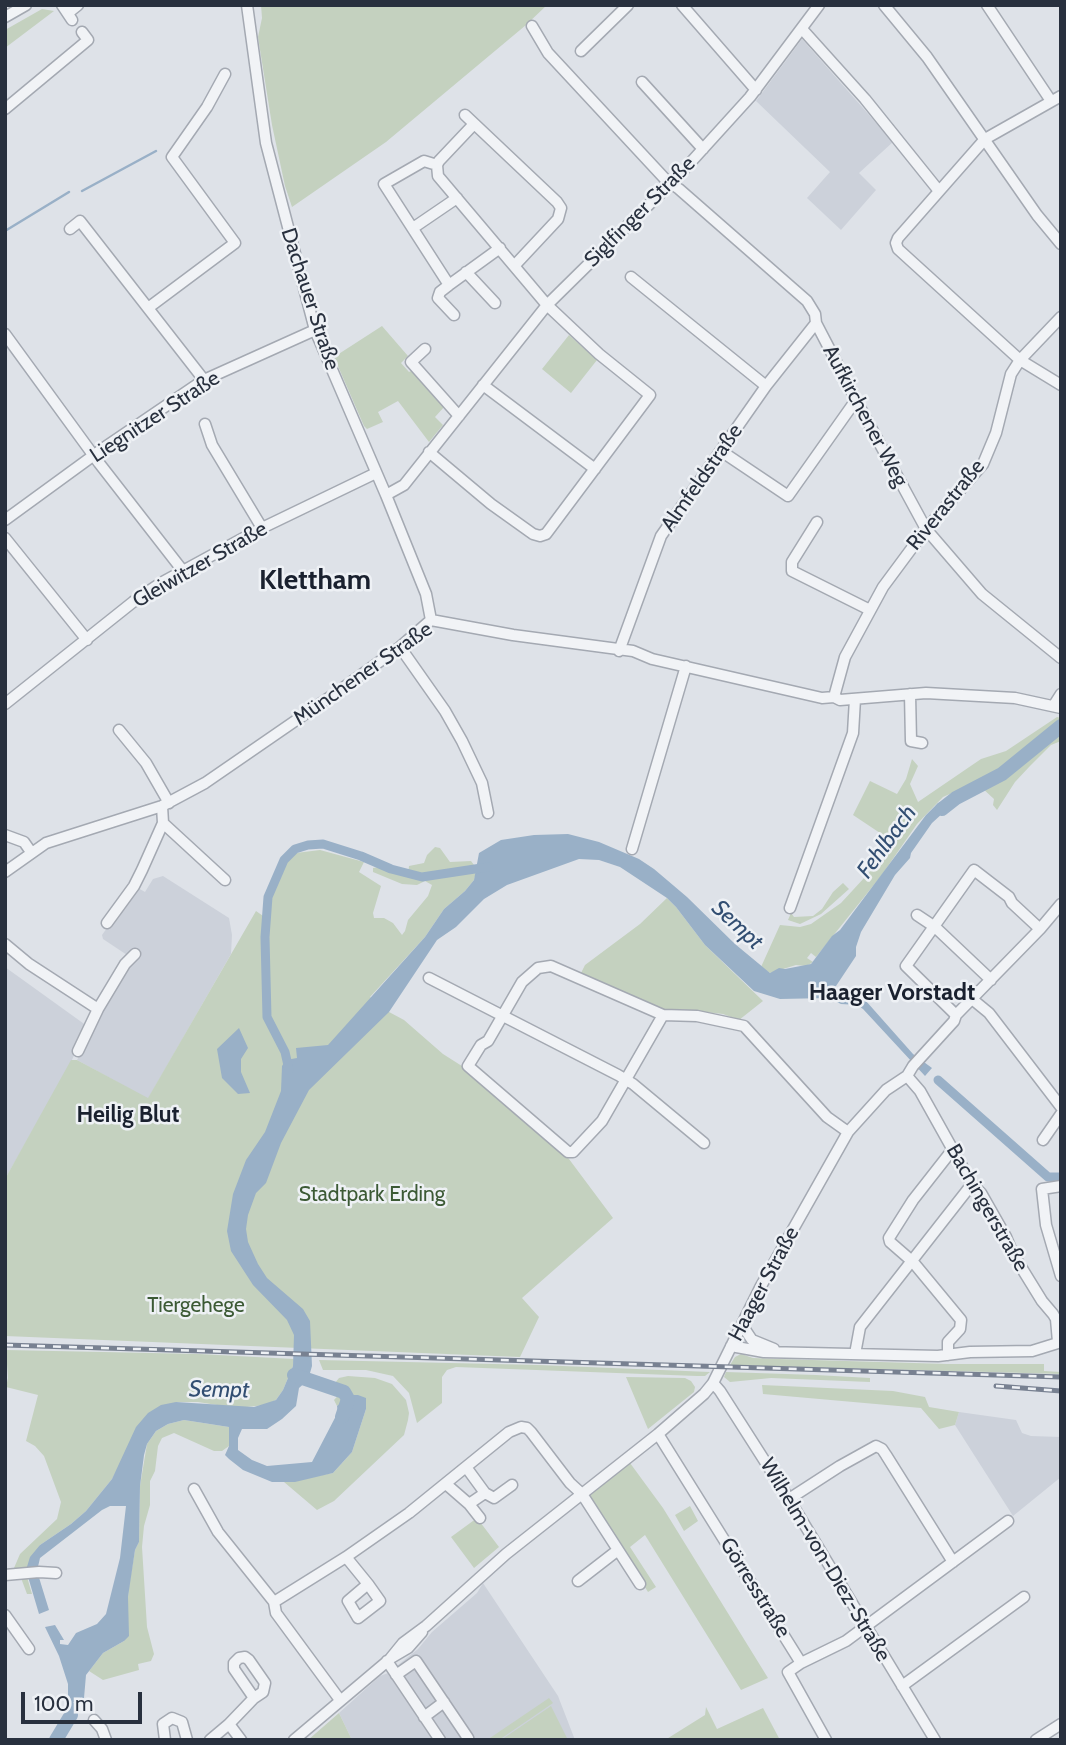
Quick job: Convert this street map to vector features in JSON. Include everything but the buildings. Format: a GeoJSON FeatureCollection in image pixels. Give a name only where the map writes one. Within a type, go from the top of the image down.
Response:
{"type":"FeatureCollection","features":[{"type":"Feature","properties":{"kind":"street"},"geometry":{"type":"LineString","coordinates":[[5,17],[26,5]]}},
{"type":"Feature","properties":{"kind":"street"},"geometry":{"type":"LineString","coordinates":[[67,13],[78,5]]}},
{"type":"Feature","properties":{"kind":"street","name":"Dachauer Straße"},"geometry":{"type":"LineString","coordinates":[[247,5],[266,143],[315,330],[426,594],[431,620]]}},
{"type":"Feature","properties":{"kind":"street"},"geometry":{"type":"LineString","coordinates":[[581,51],[628,5]]}},
{"type":"Feature","properties":{"kind":"street"},"geometry":{"type":"LineString","coordinates":[[682,5],[756,90]]}},
{"type":"Feature","properties":{"kind":"street","name":"Siglfinger Straße"},"geometry":{"type":"LineString","coordinates":[[386,495],[404,485],[547,305],[704,149],[756,90],[819,5]]}},
{"type":"Feature","properties":{"kind":"street"},"geometry":{"type":"LineString","coordinates":[[884,5],[926,57],[1037,215],[1061,244]]}},
{"type":"Feature","properties":{"kind":"street"},"geometry":{"type":"LineString","coordinates":[[987,5],[1051,101]]}},
{"type":"Feature","properties":{"kind":"street","name":"Aufkirchener Weg"},"geometry":{"type":"LineString","coordinates":[[532,26],[548,53],[670,183],[807,301],[856,400],[926,529],[982,594],[1061,658]]}},
{"type":"Feature","properties":{"kind":"street"},"geometry":{"type":"LineString","coordinates":[[802,29],[865,99],[939,191]]}},
{"type":"Feature","properties":{"kind":"street"},"geometry":{"type":"LineString","coordinates":[[5,109],[88,40],[82,32]]}},
{"type":"Feature","properties":{"kind":"street"},"geometry":{"type":"LineString","coordinates":[[148,308],[235,243],[172,157],[207,107],[225,74]]}},
{"type":"Feature","properties":{"kind":"street"},"geometry":{"type":"LineString","coordinates":[[642,82],[704,149]]}},
{"type":"Feature","properties":{"kind":"street"},"geometry":{"type":"LineString","coordinates":[[1061,96],[985,139],[898,238],[897,243],[898,248],[1020,360],[1061,385]]}},
{"type":"Feature","properties":{"kind":"street"},"geometry":{"type":"LineString","coordinates":[[466,114],[561,208],[558,219],[514,265]]}},
{"type":"Feature","properties":{"kind":"street"},"geometry":{"type":"LineString","coordinates":[[429,452],[491,503],[533,534],[540,536],[546,534],[650,396],[599,354],[547,305],[438,176],[437,165],[474,124]]}},
{"type":"Feature","properties":{"kind":"street"},"geometry":{"type":"LineString","coordinates":[[437,165],[424,160],[384,184],[449,285]]}},
{"type":"Feature","properties":{"kind":"street"},"geometry":{"type":"LineString","coordinates":[[413,228],[457,198]]}},
{"type":"Feature","properties":{"kind":"street"},"geometry":{"type":"LineString","coordinates":[[70,229],[80,221],[204,380]]}},
{"type":"Feature","properties":{"kind":"street"},"geometry":{"type":"LineString","coordinates":[[454,315],[438,298],[440,292],[500,248]]}},
{"type":"Feature","properties":{"kind":"street"},"geometry":{"type":"LineString","coordinates":[[466,272],[495,303]]}},
{"type":"Feature","properties":{"kind":"street"},"geometry":{"type":"LineString","coordinates":[[631,277],[766,386]]}},
{"type":"Feature","properties":{"kind":"street","name":"Riverastraße"},"geometry":{"type":"LineString","coordinates":[[834,697],[845,657],[870,610],[899,563],[971,480],[987,456],[996,433],[1006,387],[1020,360],[1061,317]]}},
{"type":"Feature","properties":{"kind":"street","name":"Almfeldstraße"},"geometry":{"type":"LineString","coordinates":[[619,651],[660,536],[766,386],[816,323]]}},
{"type":"Feature","properties":{"kind":"street","name":"Liegnitzer Straße"},"geometry":{"type":"LineString","coordinates":[[5,520],[204,380],[315,330]]}},
{"type":"Feature","properties":{"kind":"street"},"geometry":{"type":"LineString","coordinates":[[5,334],[153,535],[183,571]]}},
{"type":"Feature","properties":{"kind":"street"},"geometry":{"type":"LineString","coordinates":[[425,349],[411,362],[459,416]]}},
{"type":"Feature","properties":{"kind":"street"},"geometry":{"type":"LineString","coordinates":[[483,385],[595,469]]}},
{"type":"Feature","properties":{"kind":"street"},"geometry":{"type":"LineString","coordinates":[[721,451],[788,496],[856,400]]}},
{"type":"Feature","properties":{"kind":"street"},"geometry":{"type":"LineString","coordinates":[[205,424],[212,445],[262,528]]}},
{"type":"Feature","properties":{"kind":"street","name":"Gleiwitzer Straße"},"geometry":{"type":"LineString","coordinates":[[5,704],[148,592],[262,528],[376,473]]}},
{"type":"Feature","properties":{"kind":"street"},"geometry":{"type":"LineString","coordinates":[[817,522],[792,562],[792,571],[870,610]]}},
{"type":"Feature","properties":{"kind":"street"},"geometry":{"type":"LineString","coordinates":[[5,538],[87,640]]}},
{"type":"Feature","properties":{"kind":"street","name":"Münchener Straße"},"geometry":{"type":"LineString","coordinates":[[5,872],[31,852],[55,840],[166,804],[241,760],[400,647],[431,620],[619,651],[631,657],[686,666],[821,698],[834,697],[841,700],[910,694],[1015,698],[1057,706]]}},
{"type":"Feature","properties":{"kind":"street"},"geometry":{"type":"LineString","coordinates":[[400,647],[445,710],[462,741],[482,783],[488,813]]}},
{"type":"Feature","properties":{"kind":"street"},"geometry":{"type":"LineString","coordinates":[[632,849],[686,666]]}},
{"type":"Feature","properties":{"kind":"street"},"geometry":{"type":"LineString","coordinates":[[910,694],[911,741],[922,743]]}},
{"type":"Feature","properties":{"kind":"street"},"geometry":{"type":"LineString","coordinates":[[1057,706],[1061,694]]}},
{"type":"Feature","properties":{"kind":"street"},"geometry":{"type":"LineString","coordinates":[[790,908],[853,733],[855,699]]}},
{"type":"Feature","properties":{"kind":"street"},"geometry":{"type":"LineString","coordinates":[[107,923],[134,886],[163,823],[166,804],[146,763],[119,730]]}},
{"type":"Feature","properties":{"kind":"street"},"geometry":{"type":"LineString","coordinates":[[163,823],[225,880]]}},
{"type":"Feature","properties":{"kind":"street"},"geometry":{"type":"LineString","coordinates":[[5,835],[24,842],[31,852]]}},
{"type":"Feature","properties":{"kind":"street"},"geometry":{"type":"LineString","coordinates":[[956,1015],[906,966],[974,870],[1009,897],[1040,929]]}},
{"type":"Feature","properties":{"kind":"street","name":"Haager Straße"},"geometry":{"type":"LineString","coordinates":[[294,1740],[506,1554],[658,1434],[713,1383],[761,1286],[848,1132],[892,1084],[910,1071],[954,1021],[956,1015],[1061,904]]}},
{"type":"Feature","properties":{"kind":"street"},"geometry":{"type":"LineString","coordinates":[[917,915],[935,927],[991,980]]}},
{"type":"Feature","properties":{"kind":"street"},"geometry":{"type":"LineString","coordinates":[[5,944],[29,964],[97,1009]]}},
{"type":"Feature","properties":{"kind":"street"},"geometry":{"type":"LineString","coordinates":[[78,1051],[97,1009],[125,964],[135,954]]}},
{"type":"Feature","properties":{"kind":"street"},"geometry":{"type":"LineString","coordinates":[[663,1015],[602,1121],[573,1152],[568,1152],[468,1066],[481,1045],[488,1041],[522,982],[538,968],[551,966],[663,1015],[697,1016],[744,1026],[827,1117],[848,1132]]}},
{"type":"Feature","properties":{"kind":"street"},"geometry":{"type":"LineString","coordinates":[[429,978],[633,1084],[704,1143]]}},
{"type":"Feature","properties":{"kind":"street"},"geometry":{"type":"LineString","coordinates":[[972,999],[989,1013],[1061,1107]]}},
{"type":"Feature","properties":{"kind":"street","name":"Bachingerstraße"},"geometry":{"type":"LineString","coordinates":[[910,1071],[1013,1254],[1056,1319],[1060,1342]]}},
{"type":"Feature","properties":{"kind":"street"},"geometry":{"type":"LineString","coordinates":[[1043,1140],[1061,1114]]}},
{"type":"Feature","properties":{"kind":"street"},"geometry":{"type":"LineString","coordinates":[[948,1355],[948,1342],[960,1329],[961,1320],[913,1262],[890,1242],[889,1238],[913,1200],[953,1149]]}},
{"type":"Feature","properties":{"kind":"street"},"geometry":{"type":"LineString","coordinates":[[856,1354],[860,1327],[972,1184]]}},
{"type":"Feature","properties":{"kind":"street"},"geometry":{"type":"LineString","coordinates":[[1061,1186],[1042,1189],[1046,1225],[1061,1276]]}},
{"type":"Feature","properties":{"kind":"street"},"geometry":{"type":"LineString","coordinates":[[742,1325],[752,1340],[782,1350]]}},
{"type":"Feature","properties":{"kind":"street"},"geometry":{"type":"LineString","coordinates":[[732,1346],[754,1351],[948,1355],[970,1352],[1032,1352],[1060,1342]]}},
{"type":"Feature","properties":{"kind":"street","name":"Wilhelm-von-Diez-Straße"},"geometry":{"type":"LineString","coordinates":[[713,1383],[789,1499],[935,1740]]}},
{"type":"Feature","properties":{"kind":"street"},"geometry":{"type":"LineString","coordinates":[[274,1602],[409,1513],[516,1428],[527,1428],[569,1483],[582,1494],[640,1584]]}},
{"type":"Feature","properties":{"kind":"street","name":"Görresstraße"},"geometry":{"type":"LineString","coordinates":[[658,1434],[801,1662],[788,1672],[826,1740]]}},
{"type":"Feature","properties":{"kind":"street"},"geometry":{"type":"LineString","coordinates":[[789,1499],[876,1446],[886,1455],[953,1562]]}},
{"type":"Feature","properties":{"kind":"street"},"geometry":{"type":"LineString","coordinates":[[466,1467],[485,1493],[494,1498],[512,1485]]}},
{"type":"Feature","properties":{"kind":"street"},"geometry":{"type":"LineString","coordinates":[[446,1483],[480,1518]]}},
{"type":"Feature","properties":{"kind":"street"},"geometry":{"type":"LineString","coordinates":[[194,1489],[218,1532],[274,1602],[276,1614],[340,1700]]}},
{"type":"Feature","properties":{"kind":"street"},"geometry":{"type":"LineString","coordinates":[[469,1504],[485,1493]]}},
{"type":"Feature","properties":{"kind":"street"},"geometry":{"type":"LineString","coordinates":[[801,1662],[832,1649],[866,1626],[1008,1521]]}},
{"type":"Feature","properties":{"kind":"street"},"geometry":{"type":"LineString","coordinates":[[578,1581],[618,1550]]}},
{"type":"Feature","properties":{"kind":"street"},"geometry":{"type":"LineString","coordinates":[[346,1557],[368,1584]]}},
{"type":"Feature","properties":{"kind":"street"},"geometry":{"type":"LineString","coordinates":[[5,1575],[56,1573]]}},
{"type":"Feature","properties":{"kind":"street"},"geometry":{"type":"LineString","coordinates":[[902,1686],[1024,1597]]}},
{"type":"Feature","properties":{"kind":"street"},"geometry":{"type":"LineString","coordinates":[[5,1615],[29,1649]]}},
{"type":"Feature","properties":{"kind":"street"},"geometry":{"type":"LineString","coordinates":[[388,1660],[440,1740]]}},
{"type":"Feature","properties":{"kind":"street"},"geometry":{"type":"LineString","coordinates":[[396,1675],[416,1661],[468,1739]]}},
{"type":"Feature","properties":{"kind":"street"},"geometry":{"type":"LineString","coordinates":[[210,1740],[254,1698]]}},
{"type":"Feature","properties":{"kind":"street"},"geometry":{"type":"LineString","coordinates":[[424,1717],[444,1702]]}},
{"type":"Feature","properties":{"kind":"street"},"geometry":{"type":"LineString","coordinates":[[165,1740],[163,1724],[172,1718],[182,1722],[187,1740]]}},
{"type":"Feature","properties":{"kind":"street"},"geometry":{"type":"LineString","coordinates":[[94,1720],[102,1729],[106,1740]]}},
{"type":"Feature","properties":{"kind":"street"},"geometry":{"type":"LineString","coordinates":[[229,1724],[241,1740]]}},
{"type":"Feature","properties":{"kind":"street"},"geometry":{"type":"LineString","coordinates":[[1036,1740],[1061,1724]]}},
{"type":"Feature","properties":{"kind":"shaded area"},"geometry":{"type":"Polygon","coordinates":[[[802,39],[893,142],[859,173],[876,190],[841,230],[807,198],[830,172],[756,101],[802,39]]]}},
{"type":"Feature","properties":{"kind":"shaded area"},"geometry":{"type":"Polygon","coordinates":[[[163,876],[229,918],[231,954],[148,1099],[77,1060],[130,957],[103,939],[102,935],[131,894],[138,888],[145,892],[153,879],[163,876]]]}},
{"type":"Feature","properties":{"kind":"shaded area"},"geometry":{"type":"Polygon","coordinates":[[[5,967],[87,1026],[68,1069],[5,1179],[5,967]]]}},
{"type":"Feature","properties":{"kind":"shaded area"},"geometry":{"type":"Polygon","coordinates":[[[959,1412],[1016,1420],[1022,1433],[1031,1436],[1061,1437],[1061,1477],[1013,1516],[955,1425],[959,1412]]]}},
{"type":"Feature","properties":{"kind":"shaded area"},"geometry":{"type":"Polygon","coordinates":[[[483,1583],[558,1696],[575,1740],[352,1740],[339,1713],[380,1676],[388,1673],[418,1649],[432,1632],[477,1593],[483,1583]]]}},
{"type":"Feature","properties":{"kind":"green space"},"geometry":{"type":"Polygon","coordinates":[[[261,5],[547,5],[386,142],[292,207],[272,125],[258,37],[262,18],[261,5]]]}},
{"type":"Feature","properties":{"kind":"green space"},"geometry":{"type":"Polygon","coordinates":[[[42,9],[54,11],[5,48],[5,30],[42,9]]]}},
{"type":"Feature","properties":{"kind":"green space"},"geometry":{"type":"Polygon","coordinates":[[[382,326],[408,356],[401,363],[409,372],[413,370],[445,406],[435,417],[443,425],[429,442],[398,401],[378,412],[383,422],[367,429],[334,357],[382,326]]]}},
{"type":"Feature","properties":{"kind":"green space"},"geometry":{"type":"Polygon","coordinates":[[[569,335],[597,360],[571,393],[542,369],[569,335]]]}},
{"type":"Feature","properties":{"kind":"green space"},"geometry":{"type":"Polygon","coordinates":[[[1057,717],[1061,718],[1061,741],[1051,745],[1015,782],[997,810],[993,805],[994,799],[981,787],[958,800],[952,793],[943,797],[917,824],[881,876],[816,957],[811,953],[807,958],[813,962],[806,966],[796,965],[770,973],[761,967],[780,925],[800,927],[811,924],[841,903],[876,865],[889,839],[853,815],[870,781],[897,794],[906,779],[912,759],[918,766],[910,784],[918,802],[981,759],[1006,751],[1057,717]]]}},
{"type":"Feature","properties":{"kind":"green space","name":"Stadtpark Erding"},"geometry":{"type":"Polygon","coordinates":[[[435,847],[440,848],[450,862],[471,861],[477,869],[474,880],[444,909],[425,937],[370,997],[465,1068],[566,1155],[613,1218],[522,1298],[539,1317],[520,1357],[5,1336],[5,1179],[71,1060],[77,1060],[148,1098],[256,911],[266,918],[265,911],[285,862],[296,853],[320,850],[364,862],[359,872],[381,886],[374,918],[384,918],[393,923],[402,935],[408,920],[428,896],[432,885],[425,881],[417,885],[402,884],[373,872],[373,868],[379,867],[408,875],[409,866],[424,863],[435,847]]]}},
{"type":"Feature","properties":{"kind":"green space"},"geometry":{"type":"Polygon","coordinates":[[[843,883],[849,889],[821,914],[800,924],[788,920],[791,913],[794,917],[813,916],[843,883]]]}},
{"type":"Feature","properties":{"kind":"green space"},"geometry":{"type":"Polygon","coordinates":[[[667,898],[705,945],[763,1001],[739,1020],[723,1014],[679,1009],[665,1014],[579,977],[585,965],[640,924],[667,898]]]}},
{"type":"Feature","properties":{"kind":"green space"},"geometry":{"type":"Polygon","coordinates":[[[6,1350],[294,1359],[283,1390],[276,1400],[266,1405],[236,1408],[198,1402],[176,1402],[119,1466],[86,1511],[40,1545],[27,1577],[32,1594],[27,1594],[14,1568],[20,1554],[57,1519],[61,1502],[44,1456],[26,1441],[38,1395],[6,1387],[6,1350]]]}},
{"type":"Feature","properties":{"kind":"green space"},"geometry":{"type":"Polygon","coordinates":[[[741,1354],[753,1358],[779,1359],[1044,1364],[1044,1371],[1061,1374],[730,1365],[735,1357],[741,1354]]]}},
{"type":"Feature","properties":{"kind":"green space"},"geometry":{"type":"Polygon","coordinates":[[[319,1360],[710,1372],[705,1376],[697,1376],[456,1367],[447,1370],[442,1377],[442,1403],[417,1423],[409,1393],[393,1376],[366,1370],[323,1370],[319,1360]]]}},
{"type":"Feature","properties":{"kind":"green space"},"geometry":{"type":"Polygon","coordinates":[[[726,1372],[870,1378],[870,1382],[771,1378],[730,1382],[724,1377],[726,1372]]]}},
{"type":"Feature","properties":{"kind":"green space"},"geometry":{"type":"Polygon","coordinates":[[[626,1377],[685,1378],[695,1387],[694,1392],[648,1429],[626,1377]]]}},
{"type":"Feature","properties":{"kind":"green space"},"geometry":{"type":"Polygon","coordinates":[[[339,1378],[375,1378],[392,1384],[406,1400],[408,1420],[404,1435],[334,1501],[317,1510],[284,1482],[333,1473],[352,1452],[366,1409],[348,1399],[337,1406],[334,1400],[344,1389],[335,1387],[335,1383],[339,1378]]]}},
{"type":"Feature","properties":{"kind":"green space"},"geometry":{"type":"Polygon","coordinates":[[[762,1385],[893,1391],[925,1397],[929,1407],[959,1412],[955,1425],[939,1429],[921,1408],[763,1394],[762,1385]]]}},
{"type":"Feature","properties":{"kind":"green space"},"geometry":{"type":"Polygon","coordinates":[[[184,1420],[229,1427],[229,1446],[222,1451],[214,1451],[174,1433],[162,1438],[158,1446],[155,1471],[150,1481],[150,1505],[142,1547],[147,1627],[154,1654],[151,1661],[138,1664],[139,1670],[103,1680],[89,1671],[103,1653],[124,1641],[129,1586],[135,1550],[139,1542],[140,1486],[147,1444],[156,1431],[168,1424],[184,1420]]]}},
{"type":"Feature","properties":{"kind":"green space"},"geometry":{"type":"Polygon","coordinates":[[[630,1463],[663,1508],[768,1678],[741,1690],[645,1535],[630,1547],[656,1587],[648,1592],[588,1497],[630,1463]]]}},
{"type":"Feature","properties":{"kind":"green space"},"geometry":{"type":"Polygon","coordinates":[[[690,1506],[698,1521],[684,1531],[675,1515],[690,1506]]]}},
{"type":"Feature","properties":{"kind":"green space"},"geometry":{"type":"Polygon","coordinates":[[[477,1518],[499,1547],[474,1568],[451,1537],[477,1518]]]}},
{"type":"Feature","properties":{"kind":"green space"},"geometry":{"type":"Polygon","coordinates":[[[549,1698],[553,1703],[499,1740],[487,1740],[549,1698]]]}},
{"type":"Feature","properties":{"kind":"green space"},"geometry":{"type":"Polygon","coordinates":[[[551,1706],[568,1740],[501,1740],[551,1706]]]}},
{"type":"Feature","properties":{"kind":"green space"},"geometry":{"type":"Polygon","coordinates":[[[706,1707],[717,1729],[763,1708],[780,1740],[665,1740],[705,1715],[706,1707]]]}},
{"type":"Feature","properties":{"kind":"green space"},"geometry":{"type":"Polygon","coordinates":[[[339,1713],[352,1740],[308,1740],[339,1713]]]}},
{"type":"Feature","properties":{"kind":"water"},"geometry":{"type":"Polygon","coordinates":[[[956,798],[955,802],[932,823],[910,858],[895,875],[861,932],[856,956],[832,992],[854,994],[866,1001],[913,1054],[932,1068],[925,1076],[857,1005],[841,1004],[828,998],[780,999],[754,991],[705,945],[667,898],[620,867],[599,860],[579,859],[507,885],[484,899],[456,927],[437,940],[389,1012],[309,1090],[281,1143],[266,1183],[256,1193],[248,1215],[248,1242],[258,1264],[267,1278],[303,1309],[310,1321],[312,1366],[308,1380],[299,1388],[296,1406],[267,1429],[242,1429],[238,1438],[238,1450],[267,1466],[312,1462],[338,1412],[337,1406],[351,1395],[358,1395],[366,1398],[366,1409],[352,1452],[333,1473],[295,1482],[272,1482],[243,1470],[225,1455],[229,1446],[229,1427],[184,1420],[168,1424],[156,1431],[147,1444],[144,1455],[140,1486],[139,1542],[135,1550],[128,1597],[129,1636],[103,1653],[86,1675],[84,1698],[64,1734],[61,1727],[66,1716],[68,1684],[59,1656],[45,1627],[55,1625],[64,1640],[60,1640],[60,1644],[68,1645],[76,1633],[97,1624],[106,1614],[120,1558],[126,1506],[110,1506],[102,1510],[40,1558],[37,1571],[49,1610],[39,1614],[26,1570],[30,1557],[40,1545],[86,1511],[112,1479],[136,1427],[148,1413],[161,1405],[176,1402],[254,1407],[276,1400],[283,1390],[293,1366],[294,1335],[287,1320],[253,1285],[231,1251],[227,1231],[233,1194],[246,1160],[265,1132],[281,1091],[282,1066],[286,1060],[297,1058],[296,1048],[328,1045],[425,937],[444,909],[474,880],[479,853],[501,840],[534,835],[568,834],[599,842],[639,859],[654,869],[770,973],[779,968],[811,964],[832,936],[840,930],[926,815],[938,803],[956,798]]]}},
{"type":"Feature","properties":{"kind":"water"},"geometry":{"type":"Polygon","coordinates":[[[239,1028],[248,1048],[241,1059],[241,1072],[250,1093],[238,1094],[222,1078],[217,1049],[239,1028]]]}},
{"type":"Feature","properties":{"kind":"waterway"},"geometry":{"type":"LineString","coordinates":[[82,191],[156,151]]}},
{"type":"Feature","properties":{"kind":"waterway"},"geometry":{"type":"LineString","coordinates":[[5,231],[69,192]]}},
{"type":"Feature","properties":{"kind":"waterway","name":"Fehlbach"},"geometry":{"type":"LineString","coordinates":[[942,809],[956,798],[1002,774],[1061,726]]}},
{"type":"Feature","properties":{"kind":"waterway","name":"Sempt"},"geometry":{"type":"LineString","coordinates":[[289,1070],[285,1052],[267,1017],[265,937],[268,897],[284,860],[295,849],[323,844],[391,869],[422,877],[488,867]]}},
{"type":"Feature","properties":{"kind":"waterway","name":"Sempt"},"geometry":{"type":"LineString","coordinates":[[938,1080],[1048,1177],[1061,1177]]}},
{"type":"Feature","properties":{"kind":"waterway"},"geometry":{"type":"LineString","coordinates":[[294,1375],[344,1392],[348,1399],[342,1417]]}},
{"type":"Feature","properties":{"kind":"waterway","name":"Sempt"},"geometry":{"type":"LineString","coordinates":[[56,1740],[71,1715]]}},
{"type":"Feature","properties":{"kind":"railway"},"geometry":{"type":"LineString","coordinates":[[5,1345],[1061,1377]]}},
{"type":"Feature","properties":{"kind":"railway"},"geometry":{"type":"LineString","coordinates":[[996,1386],[1061,1391]]}},
{"type":"Feature","properties":{"kind":"district","name":"Klettham"},"geometry":{"type":"Point","coordinates":[315,581]}},
{"type":"Feature","properties":{"kind":"district","name":"Haager Vorstadt"},"geometry":{"type":"Point","coordinates":[892,993]}},
{"type":"Feature","properties":{"kind":"district","name":"Heilig Blut"},"geometry":{"type":"Point","coordinates":[128,1115]}},
{"type":"Feature","properties":{"kind":"park label","name":"Tiergehege"},"geometry":{"type":"Point","coordinates":[196,1306]}}]}
